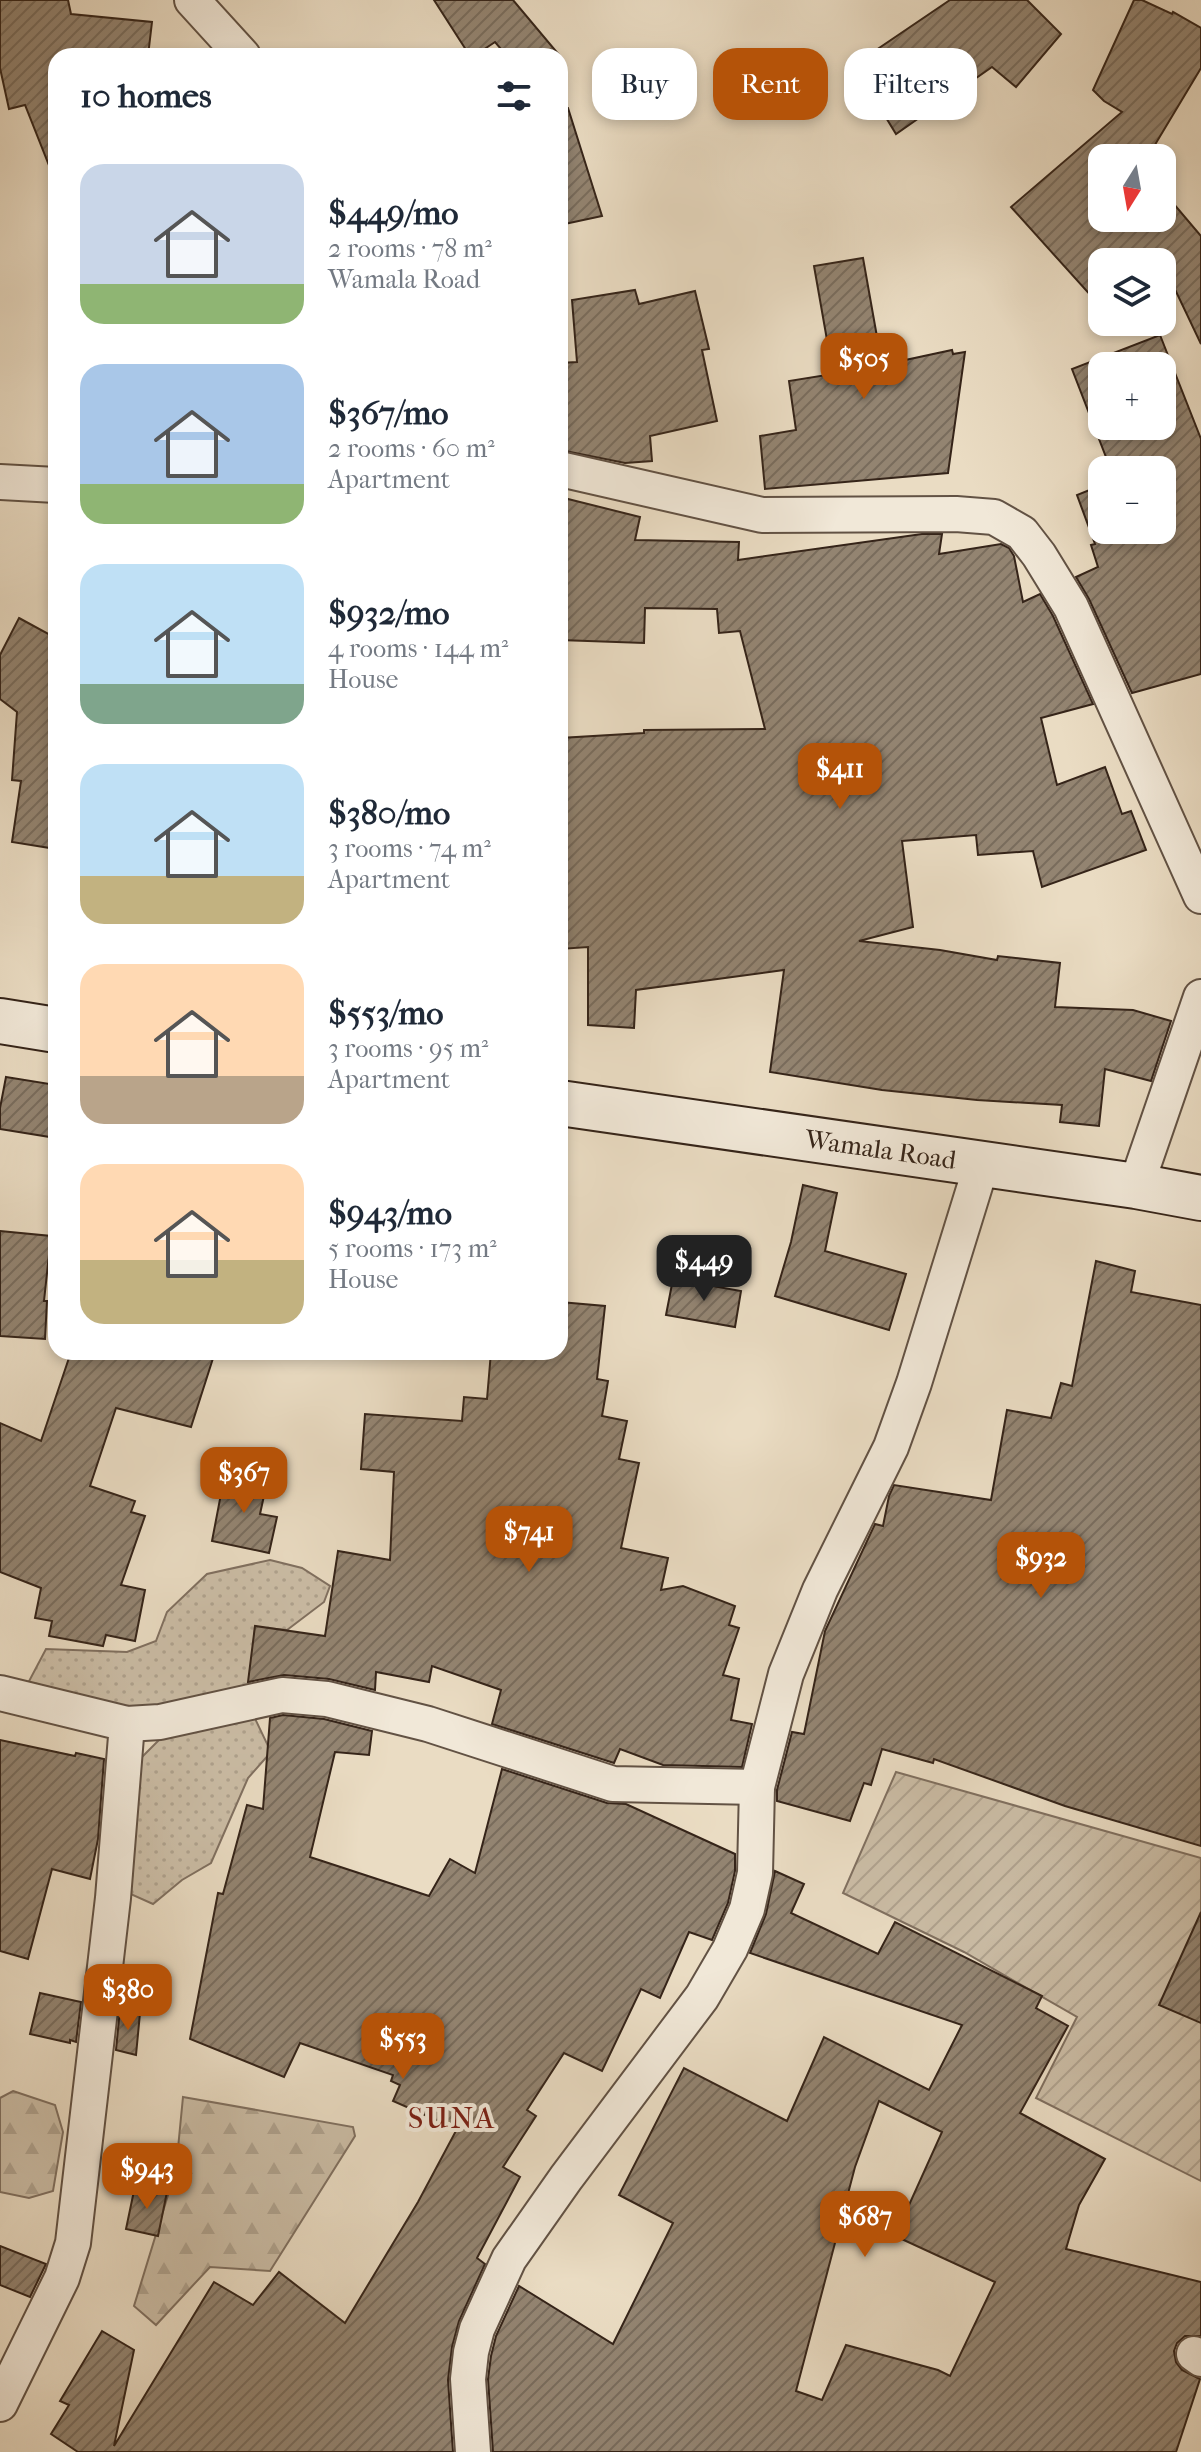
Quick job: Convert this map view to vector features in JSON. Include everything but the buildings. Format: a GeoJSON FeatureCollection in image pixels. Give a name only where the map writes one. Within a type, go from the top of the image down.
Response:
{"type":"FeatureCollection","features":[{"type":"Feature","properties":{"kind":"street"},"geometry":{"type":"LineString","coordinates":[[192,0],[236,48]]}},
{"type":"Feature","properties":{"kind":"street"},"geometry":{"type":"LineString","coordinates":[[568,471],[762,515],[956,514],[994,517],[1022,533],[1071,607],[1201,896]]}},
{"type":"Feature","properties":{"kind":"street"},"geometry":{"type":"LineString","coordinates":[[0,482],[48,485]]}},
{"type":"Feature","properties":{"kind":"street"},"geometry":{"type":"LineString","coordinates":[[1136,1186],[1201,997]]}},
{"type":"Feature","properties":{"kind":"street"},"geometry":{"type":"LineString","coordinates":[[0,1021],[48,1029]]}},
{"type":"Feature","properties":{"kind":"street","name":"Wamala Road"},"geometry":{"type":"LineString","coordinates":[[568,1104],[982,1163],[1201,1198]]}},
{"type":"Feature","properties":{"kind":"street"},"geometry":{"type":"LineString","coordinates":[[473,2452],[468,2379],[471,2352],[477,2329],[509,2259],[702,1997],[730,1949],[747,1909],[755,1873],[757,1787],[794,1649],[891,1447],[982,1163]]}},
{"type":"Feature","properties":{"kind":"street"},"geometry":{"type":"LineString","coordinates":[[0,1693],[127,1724],[160,1722],[270,1697],[299,1695],[428,1724],[613,1784],[757,1787]]}},
{"type":"Feature","properties":{"kind":"street"},"geometry":{"type":"LineString","coordinates":[[0,2404],[65,2270],[73,2243],[113,1898],[127,1724]]}},
{"type":"Feature","properties":{"kind":"green space"},"geometry":{"type":"Polygon","coordinates":[[[270,1560],[302,1568],[330,1586],[324,1602],[287,1630],[255,1627],[248,1704],[271,1752],[248,1778],[211,1863],[182,1880],[153,1904],[126,1892],[139,1760],[179,1720],[27,1685],[46,1649],[127,1652],[156,1641],[167,1612],[207,1574],[270,1560]]]}},
{"type":"Feature","properties":{"kind":"green space"},"geometry":{"type":"Polygon","coordinates":[[[896,1772],[1201,1858],[1201,2181],[1036,2098],[1077,2017],[964,1952],[843,1893],[896,1772]]]}},
{"type":"Feature","properties":{"kind":"green space"},"geometry":{"type":"Polygon","coordinates":[[[13,2091],[55,2105],[63,2132],[53,2191],[29,2198],[0,2192],[0,2098],[13,2091]]]}},
{"type":"Feature","properties":{"kind":"green space"},"geometry":{"type":"Polygon","coordinates":[[[183,2097],[353,2127],[355,2136],[270,2271],[210,2267],[156,2325],[134,2306],[176,2169],[183,2097]]]}},
{"type":"Feature","properties":{"kind":"district","name":"SUNA"},"geometry":{"type":"Point","coordinates":[452,2118]}}]}
